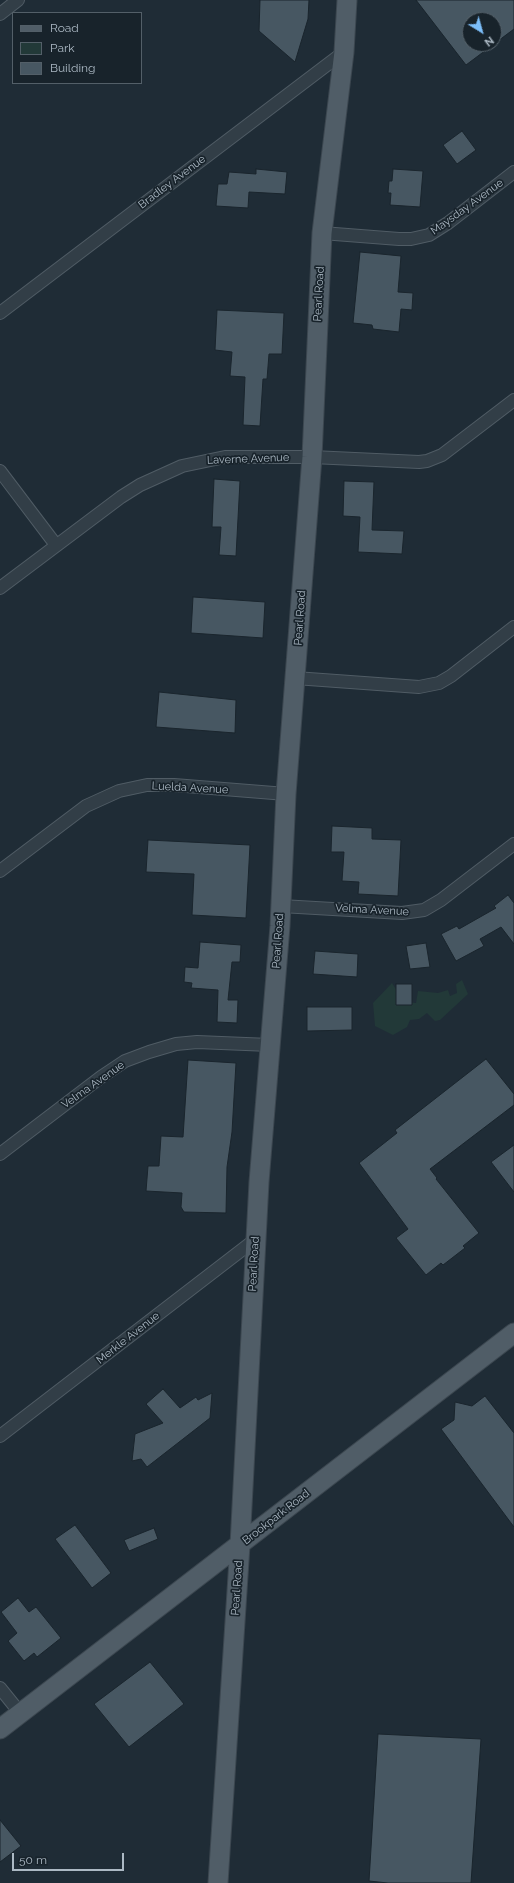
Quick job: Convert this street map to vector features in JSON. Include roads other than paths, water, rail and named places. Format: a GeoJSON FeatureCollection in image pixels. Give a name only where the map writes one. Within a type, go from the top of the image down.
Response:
{"type":"FeatureCollection","features":[{"type":"Feature","properties":{"kind":"main road","name":"Pearl Road"},"geometry":{"type":"LineString","coordinates":[[218,1883],[240,1545],[256,1239],[281,906],[286,794],[312,457],[322,234],[344,52],[347,0]]}},
{"type":"Feature","properties":{"kind":"main road","name":"Brookpark Road"},"geometry":{"type":"LineString","coordinates":[[0,1730],[514,1333]]}},
{"type":"Feature","properties":{"kind":"street"},"geometry":{"type":"LineString","coordinates":[[0,14],[18,0]]}},
{"type":"Feature","properties":{"kind":"street","name":"Bradley Avenue"},"geometry":{"type":"LineString","coordinates":[[0,313],[344,52]]}},
{"type":"Feature","properties":{"kind":"street","name":"Maysday Avenue"},"geometry":{"type":"LineString","coordinates":[[322,234],[399,239],[412,239],[429,235],[448,223],[514,172]]}},
{"type":"Feature","properties":{"kind":"street","name":"Laverne Avenue"},"geometry":{"type":"LineString","coordinates":[[0,588],[121,497],[140,485],[182,466],[200,461],[225,457],[312,457],[411,462],[427,461],[442,455],[514,400]]}},
{"type":"Feature","properties":{"kind":"street"},"geometry":{"type":"LineString","coordinates":[[0,471],[56,545]]}},
{"type":"Feature","properties":{"kind":"street"},"geometry":{"type":"LineString","coordinates":[[295,678],[419,687],[439,683],[451,676],[514,627]]}},
{"type":"Feature","properties":{"kind":"street","name":"Luelda Avenue"},"geometry":{"type":"LineString","coordinates":[[0,871],[86,806],[109,795],[132,788],[148,785],[174,785],[286,794]]}},
{"type":"Feature","properties":{"kind":"street","name":"Velma Avenue"},"geometry":{"type":"LineString","coordinates":[[281,906],[402,913],[424,910],[441,900],[514,844]]}},
{"type":"Feature","properties":{"kind":"street","name":"Velma Avenue"},"geometry":{"type":"LineString","coordinates":[[0,1154],[101,1077],[126,1061],[176,1044],[197,1042],[270,1044]]}},
{"type":"Feature","properties":{"kind":"street","name":"Merkle Avenue"},"geometry":{"type":"LineString","coordinates":[[0,1436],[256,1239]]}},
{"type":"Feature","properties":{"kind":"street"},"geometry":{"type":"LineString","coordinates":[[0,1688],[20,1714]]}}]}
